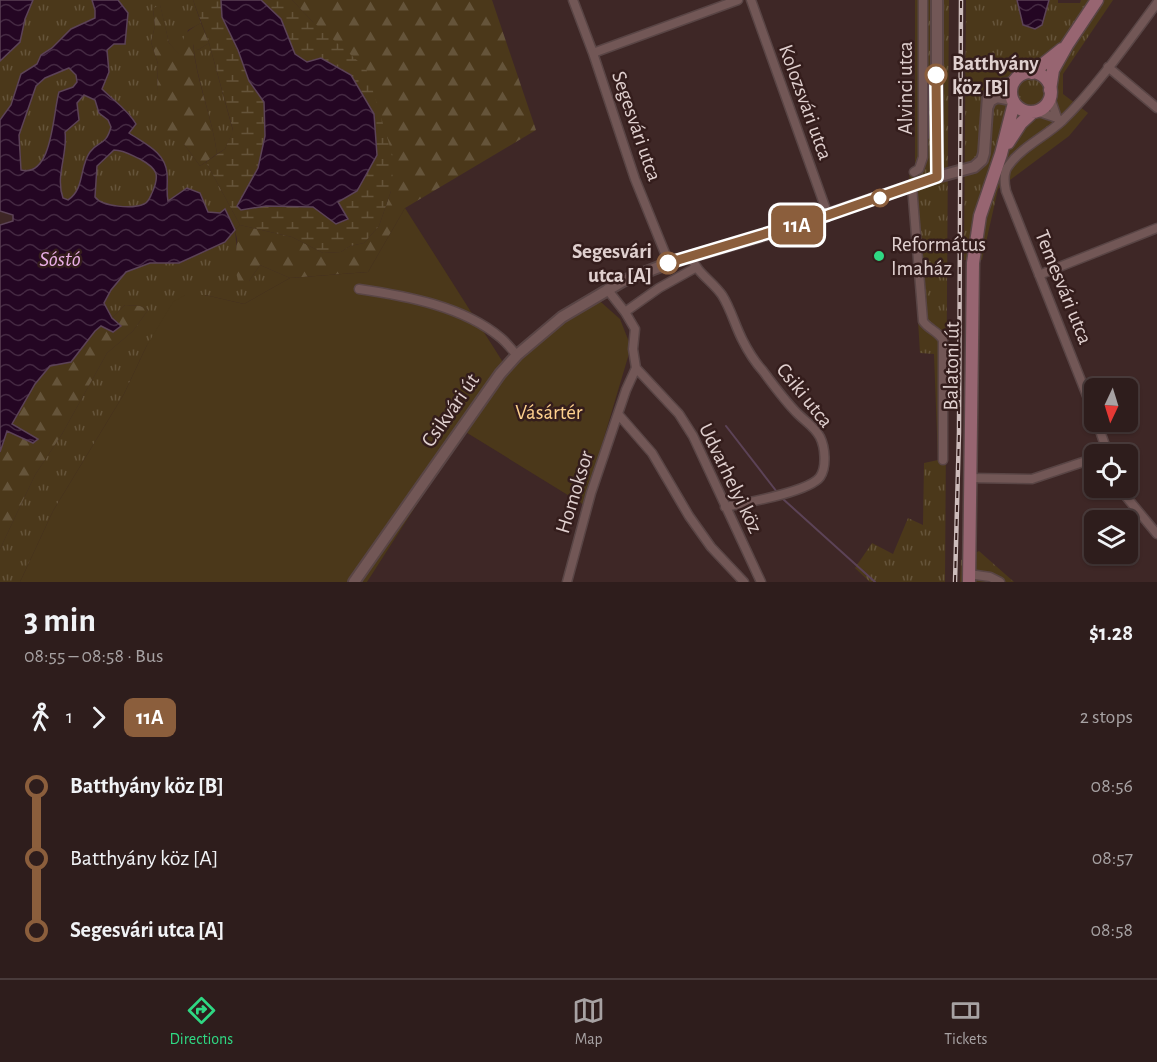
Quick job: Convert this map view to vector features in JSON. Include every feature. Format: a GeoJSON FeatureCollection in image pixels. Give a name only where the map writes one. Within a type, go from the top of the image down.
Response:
{"type":"FeatureCollection","features":[{"type":"Feature","properties":{"kind":"main road"},"geometry":{"type":"LineString","coordinates":[[1067,45],[1032,73],[1019,77],[1013,83],[1011,91],[1013,101],[1022,110],[1034,112],[1045,106],[1050,94],[1053,70],[1097,0]]}},
{"type":"Feature","properties":{"kind":"main road"},"geometry":{"type":"LineString","coordinates":[[1032,73],[1046,81],[1050,94]]}},
{"type":"Feature","properties":{"kind":"main road","name":"Balatoni út"},"geometry":{"type":"LineString","coordinates":[[969,578],[973,263],[980,216],[1001,154],[1013,101]]}},
{"type":"Feature","properties":{"kind":"main road","name":"Balatoni út"},"geometry":{"type":"LineString","coordinates":[[1001,154],[1021,123],[1034,112]]}},
{"type":"Feature","properties":{"kind":"street","name":"Segesvári utca"},"geometry":{"type":"LineString","coordinates":[[573,0],[635,179],[669,263]]}},
{"type":"Feature","properties":{"kind":"street"},"geometry":{"type":"LineString","coordinates":[[593,53],[738,0]]}},
{"type":"Feature","properties":{"kind":"street","name":"Kolozsvári utca"},"geometry":{"type":"LineString","coordinates":[[751,0],[828,215]]}},
{"type":"Feature","properties":{"kind":"street","name":"Alvinci utca"},"geometry":{"type":"LineString","coordinates":[[914,172],[919,169],[923,157],[923,0]]}},
{"type":"Feature","properties":{"kind":"street"},"geometry":{"type":"LineString","coordinates":[[937,0],[937,177]]}},
{"type":"Feature","properties":{"kind":"street"},"geometry":{"type":"LineString","coordinates":[[1059,119],[1108,67],[1157,3]]}},
{"type":"Feature","properties":{"kind":"street"},"geometry":{"type":"LineString","coordinates":[[1108,67],[1157,108]]}},
{"type":"Feature","properties":{"kind":"street"},"geometry":{"type":"LineString","coordinates":[[988,106],[988,96],[991,91],[997,86],[1013,83]]}},
{"type":"Feature","properties":{"kind":"street"},"geometry":{"type":"LineString","coordinates":[[1050,94],[1059,119]]}},
{"type":"Feature","properties":{"kind":"street"},"geometry":{"type":"LineString","coordinates":[[988,106],[990,101],[996,97],[1013,101]]}},
{"type":"Feature","properties":{"kind":"street","name":"Csikvári út"},"geometry":{"type":"LineString","coordinates":[[354,582],[485,394],[517,355],[562,317],[607,289],[642,272],[974,167],[982,160],[988,106]]}},
{"type":"Feature","properties":{"kind":"street"},"geometry":{"type":"LineString","coordinates":[[1034,112],[1059,119]]}},
{"type":"Feature","properties":{"kind":"street","name":"Temesvári utca"},"geometry":{"type":"LineString","coordinates":[[1059,119],[1014,159],[1006,171],[1004,180],[1006,191],[1084,388]]}},
{"type":"Feature","properties":{"kind":"street"},"geometry":{"type":"LineString","coordinates":[[912,186],[922,321],[943,340],[943,460]]}},
{"type":"Feature","properties":{"kind":"street"},"geometry":{"type":"LineString","coordinates":[[1039,275],[1157,228]]}},
{"type":"Feature","properties":{"kind":"street","name":"Csiki utca"},"geometry":{"type":"LineString","coordinates":[[691,257],[695,268],[724,298],[743,342],[762,371],[799,415],[817,432],[821,439],[824,456],[823,469],[812,484],[785,493],[725,507]]}},
{"type":"Feature","properties":{"kind":"street"},"geometry":{"type":"LineString","coordinates":[[625,312],[659,288],[695,268]]}},
{"type":"Feature","properties":{"kind":"street"},"geometry":{"type":"LineString","coordinates":[[359,289],[409,299],[463,316],[501,338],[517,355]]}},
{"type":"Feature","properties":{"kind":"street","name":"Homoksor"},"geometry":{"type":"LineString","coordinates":[[567,582],[588,502],[636,368],[633,349],[635,329],[607,289]]}},
{"type":"Feature","properties":{"kind":"street","name":"Udvarhelyi köz"},"geometry":{"type":"LineString","coordinates":[[636,368],[679,414],[701,451],[761,582]]}},
{"type":"Feature","properties":{"kind":"street"},"geometry":{"type":"LineString","coordinates":[[618,414],[652,453],[705,539],[744,582]]}},
{"type":"Feature","properties":{"kind":"street"},"geometry":{"type":"LineString","coordinates":[[971,477],[1032,479],[1084,462]]}},
{"type":"Feature","properties":{"kind":"street"},"geometry":{"type":"LineString","coordinates":[[1127,498],[1157,534]]}},
{"type":"Feature","properties":{"kind":"street"},"geometry":{"type":"LineString","coordinates":[[969,578],[990,577],[1000,582]]}},
{"type":"Feature","properties":{"kind":"green space"},"geometry":{"type":"Polygon","coordinates":[[[33,0],[92,0],[95,18],[71,29],[52,48],[41,55],[37,64],[21,74],[11,105],[0,120],[0,61],[20,42],[25,19],[33,0]]]}},
{"type":"Feature","properties":{"kind":"green space"},"geometry":{"type":"Polygon","coordinates":[[[118,0],[193,0],[201,23],[188,30],[181,57],[169,43],[160,5],[153,9],[155,26],[151,42],[158,64],[157,92],[184,144],[200,166],[206,162],[240,225],[235,230],[237,253],[249,281],[260,265],[290,278],[244,304],[205,295],[185,295],[146,347],[124,394],[53,511],[20,582],[0,582],[0,549],[35,475],[62,434],[107,353],[133,331],[148,310],[140,306],[125,305],[112,318],[104,304],[111,290],[126,272],[150,263],[179,263],[225,242],[220,213],[208,212],[200,193],[187,188],[168,202],[167,171],[129,133],[129,113],[102,89],[109,72],[107,50],[114,44],[125,44],[128,13],[118,0]]]}},
{"type":"Feature","properties":{"kind":"green space"},"geometry":{"type":"Polygon","coordinates":[[[193,0],[292,0],[313,22],[366,68],[394,160],[391,191],[379,226],[364,243],[350,246],[341,252],[323,253],[292,237],[240,225],[206,162],[225,149],[233,130],[209,43],[193,0]]]}},
{"type":"Feature","properties":{"kind":"green space"},"geometry":{"type":"Polygon","coordinates":[[[292,0],[492,0],[536,130],[405,208],[368,272],[290,278],[260,265],[249,281],[239,285],[235,268],[237,239],[235,230],[240,225],[292,237],[323,253],[341,252],[350,246],[364,243],[379,226],[391,191],[313,22],[292,0]]]}},
{"type":"Feature","properties":{"kind":"green space"},"geometry":{"type":"Polygon","coordinates":[[[915,0],[949,0],[945,582],[870,582],[855,568],[872,543],[893,554],[908,518],[923,525],[924,463],[938,460],[934,354],[920,353],[909,171],[915,167],[915,0]]]}},
{"type":"Feature","properties":{"kind":"green space"},"geometry":{"type":"Polygon","coordinates":[[[966,0],[1058,0],[1058,3],[1080,3],[1081,0],[1113,0],[1063,74],[1063,94],[1088,113],[1069,136],[998,189],[982,260],[964,260],[966,0]]]}},
{"type":"Feature","properties":{"kind":"green space"},"geometry":{"type":"Polygon","coordinates":[[[160,4],[169,43],[181,56],[185,36],[201,23],[209,43],[198,50],[193,44],[197,71],[217,154],[200,166],[184,144],[166,135],[157,92],[158,64],[151,42],[155,26],[153,9],[160,4]]]}},
{"type":"Feature","properties":{"kind":"green space"},"geometry":{"type":"Polygon","coordinates":[[[193,42],[198,50],[209,43],[233,131],[225,149],[217,154],[197,70],[193,42]]]}},
{"type":"Feature","properties":{"kind":"green space"},"geometry":{"type":"Polygon","coordinates":[[[69,68],[77,75],[77,82],[73,87],[59,92],[53,128],[45,154],[39,164],[31,169],[20,169],[19,135],[36,86],[45,78],[69,68]]]}},
{"type":"Feature","properties":{"kind":"green space"},"geometry":{"type":"Polygon","coordinates":[[[84,95],[95,100],[99,113],[108,120],[111,127],[105,139],[90,152],[84,164],[80,184],[68,200],[63,198],[60,182],[65,132],[79,120],[77,103],[84,95]]]}},
{"type":"Feature","properties":{"kind":"green space"},"geometry":{"type":"Polygon","coordinates":[[[114,150],[136,156],[154,170],[156,183],[145,204],[119,206],[99,201],[96,198],[94,187],[97,166],[114,150]]]}},
{"type":"Feature","properties":{"kind":"green space","name":"Vásártér"},"geometry":{"type":"Polygon","coordinates":[[[405,208],[506,367],[593,295],[620,319],[631,347],[584,505],[464,431],[367,582],[20,582],[53,511],[124,394],[146,347],[173,302],[185,295],[205,295],[244,304],[290,278],[368,272],[405,208]]]}},
{"type":"Feature","properties":{"kind":"green space"},"geometry":{"type":"Polygon","coordinates":[[[125,305],[140,306],[148,310],[133,331],[107,353],[62,434],[35,475],[0,549],[0,452],[7,431],[32,443],[38,439],[12,424],[35,384],[50,366],[71,362],[95,330],[101,326],[113,332],[121,326],[112,318],[125,305]]]}},
{"type":"Feature","properties":{"kind":"green space"},"geometry":{"type":"Polygon","coordinates":[[[979,551],[1014,582],[960,582],[961,560],[979,551]]]}},
{"type":"Feature","properties":{"kind":"water"},"geometry":{"type":"Polygon","coordinates":[[[0,0],[33,0],[25,19],[20,42],[0,61],[0,0]]]}},
{"type":"Feature","properties":{"kind":"water","name":"Sóstó"},"geometry":{"type":"Polygon","coordinates":[[[92,0],[118,0],[128,13],[125,44],[114,44],[107,50],[109,72],[102,89],[133,119],[136,124],[129,133],[153,149],[162,159],[167,173],[168,201],[187,188],[200,193],[208,212],[220,213],[225,209],[235,230],[225,242],[179,263],[150,263],[126,272],[111,290],[104,303],[112,318],[121,326],[113,332],[101,326],[71,362],[50,366],[35,384],[12,424],[38,439],[33,443],[7,431],[0,452],[0,225],[13,221],[13,215],[0,211],[0,120],[11,105],[21,74],[37,64],[41,55],[52,48],[71,29],[95,18],[92,0]],[[69,68],[45,78],[36,86],[19,135],[21,170],[32,170],[40,164],[46,154],[59,92],[73,87],[77,82],[76,75],[69,68]],[[84,95],[77,103],[79,120],[65,132],[60,182],[63,198],[68,200],[80,184],[84,164],[90,152],[105,140],[111,127],[108,120],[99,113],[95,100],[84,95]],[[114,150],[97,166],[95,197],[99,200],[111,205],[126,207],[139,206],[148,201],[155,187],[156,173],[146,163],[127,153],[114,150]]]}},
{"type":"Feature","properties":{"kind":"water"},"geometry":{"type":"Polygon","coordinates":[[[221,0],[261,0],[281,19],[295,54],[307,62],[321,58],[351,75],[374,114],[377,155],[357,191],[338,202],[348,219],[336,224],[313,207],[266,206],[241,210],[237,206],[258,168],[265,136],[264,102],[249,81],[238,50],[222,17],[221,0]]]}},
{"type":"Feature","properties":{"kind":"water"},"geometry":{"type":"Polygon","coordinates":[[[1017,0],[1049,0],[1042,25],[1035,29],[1023,25],[1017,0]]]}},
{"type":"Feature","properties":{"kind":"waterway"},"geometry":{"type":"LineString","coordinates":[[927,0],[927,35]]}},
{"type":"Feature","properties":{"kind":"waterway"},"geometry":{"type":"LineString","coordinates":[[928,68],[928,138]]}},
{"type":"Feature","properties":{"kind":"waterway"},"geometry":{"type":"LineString","coordinates":[[726,426],[777,492]]}},
{"type":"Feature","properties":{"kind":"waterway"},"geometry":{"type":"LineString","coordinates":[[783,499],[875,582]]}},
{"type":"Feature","properties":{"kind":"railway"},"geometry":{"type":"LineString","coordinates":[[955,582],[959,432],[961,0]]}},
{"type":"Feature","properties":{"kind":"bus line","name":"11A"},"geometry":{"type":"LineString","coordinates":[[668,263],[828,215],[937,177],[936,75]]}},
{"type":"Feature","properties":{"kind":"place","name":"Batthyány köz [B]"},"geometry":{"type":"Point","coordinates":[936,75]}},
{"type":"Feature","properties":{"kind":"place","name":"Református Imaház"},"geometry":{"type":"Point","coordinates":[879,256]}},
{"type":"Feature","properties":{"kind":"place","name":"Segesvári utca [A]"},"geometry":{"type":"Point","coordinates":[668,263]}}]}
